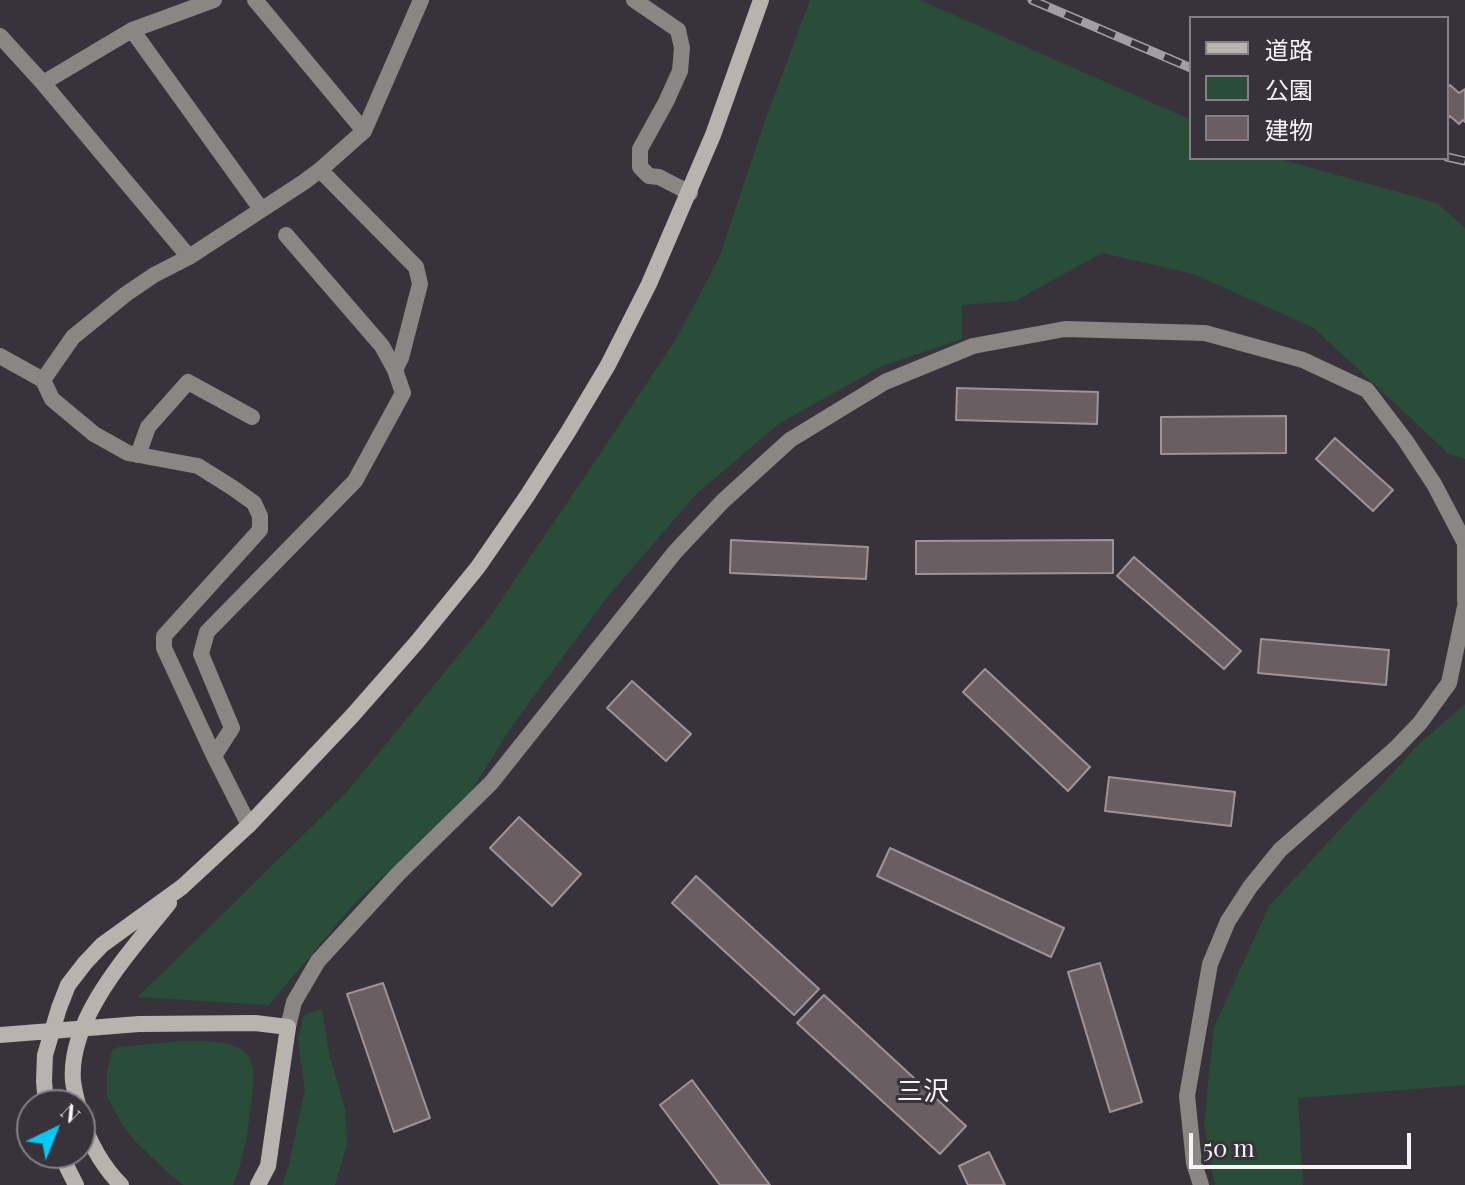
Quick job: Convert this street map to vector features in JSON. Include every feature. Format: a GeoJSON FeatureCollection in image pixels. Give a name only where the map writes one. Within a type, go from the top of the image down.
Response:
{"type":"FeatureCollection","features":[{"type":"Feature","properties":{"kind":"street"},"geometry":{"type":"LineString","coordinates":[[43,83],[132,30],[214,0]]}},
{"type":"Feature","properties":{"kind":"street"},"geometry":{"type":"LineString","coordinates":[[255,0],[364,131]]}},
{"type":"Feature","properties":{"kind":"street"},"geometry":{"type":"LineString","coordinates":[[43,380],[73,337],[126,294],[189,257],[320,170],[364,131],[421,0]]}},
{"type":"Feature","properties":{"kind":"street"},"geometry":{"type":"LineString","coordinates":[[634,0],[678,30],[682,48],[680,71],[640,149],[640,167],[649,176],[659,177],[690,193]]}},
{"type":"Feature","properties":{"kind":"street"},"geometry":{"type":"LineString","coordinates":[[45,1089],[45,1055],[59,1008],[68,985],[85,963],[102,945],[182,887],[249,825],[352,716],[478,567],[544,471],[608,365],[649,284],[713,135],[761,0]]}},
{"type":"Feature","properties":{"kind":"street"},"geometry":{"type":"LineString","coordinates":[[132,30],[261,209]]}},
{"type":"Feature","properties":{"kind":"street"},"geometry":{"type":"LineString","coordinates":[[0,36],[189,257]]}},
{"type":"Feature","properties":{"kind":"street"},"geometry":{"type":"LineString","coordinates":[[320,170],[416,267],[420,284],[401,358],[395,370]]}},
{"type":"Feature","properties":{"kind":"street"},"geometry":{"type":"LineString","coordinates":[[214,756],[232,728],[201,654],[207,632],[355,481],[403,393],[382,346],[286,235]]}},
{"type":"Feature","properties":{"kind":"street"},"geometry":{"type":"LineString","coordinates":[[258,1185],[268,1166],[294,1002],[318,961],[398,874],[491,783],[675,552],[723,501],[790,440],[885,382],[973,346],[1065,329],[1205,333],[1303,360],[1367,390],[1434,484],[1465,543],[1465,604],[1449,683],[1420,723],[1395,749],[1280,850],[1228,921],[1210,964],[1187,1096],[1194,1163],[1201,1185]]}},
{"type":"Feature","properties":{"kind":"street"},"geometry":{"type":"LineString","coordinates":[[0,356],[43,380],[52,399],[94,434],[128,453],[198,466],[254,503],[260,516],[260,530],[164,636],[164,648],[249,825]]}},
{"type":"Feature","properties":{"kind":"street"},"geometry":{"type":"LineString","coordinates":[[138,455],[148,427],[188,382],[252,417]]}},
{"type":"Feature","properties":{"kind":"street"},"geometry":{"type":"LineString","coordinates":[[75,1089],[76,1051],[87,1015],[122,962],[182,887]]}},
{"type":"Feature","properties":{"kind":"street"},"geometry":{"type":"LineString","coordinates":[[1,1035],[139,1024],[255,1023],[288,1027]]}},
{"type":"Feature","properties":{"kind":"street"},"geometry":{"type":"LineString","coordinates":[[96,1153],[121,1185]]}},
{"type":"Feature","properties":{"kind":"green space"},"geometry":{"type":"Polygon","coordinates":[[[810,0],[920,0],[1189,119],[1189,160],[1283,160],[1437,203],[1465,228],[1465,459],[1448,453],[1314,328],[1194,274],[1102,253],[1015,301],[962,305],[962,339],[882,366],[780,423],[697,493],[609,595],[514,723],[471,791],[353,905],[269,1005],[138,997],[346,793],[489,618],[676,339],[719,258],[810,0]]]}},
{"type":"Feature","properties":{"kind":"green space"},"geometry":{"type":"Polygon","coordinates":[[[1465,704],[1465,1085],[1298,1098],[1303,1185],[1215,1185],[1204,1125],[1214,1027],[1269,906],[1420,743],[1465,704]]]}},
{"type":"Feature","properties":{"kind":"green space"},"geometry":{"type":"Polygon","coordinates":[[[322,1009],[329,1054],[345,1109],[347,1144],[335,1185],[282,1185],[305,1090],[298,1040],[304,1015],[322,1009]]]}},
{"type":"Feature","properties":{"kind":"green space"},"geometry":{"type":"Polygon","coordinates":[[[183,1041],[233,1045],[246,1054],[253,1068],[249,1122],[233,1185],[184,1185],[174,1178],[135,1141],[107,1096],[107,1072],[112,1050],[183,1041]]]}},
{"type":"Feature","properties":{"kind":"building"},"geometry":{"type":"Polygon","coordinates":[[[1449,86],[1459,93],[1465,89],[1465,122],[1463,120],[1459,124],[1449,117],[1449,86]]]}},
{"type":"Feature","properties":{"kind":"building"},"geometry":{"type":"Polygon","coordinates":[[[957,388],[1098,392],[1097,424],[956,420],[957,388]]]}},
{"type":"Feature","properties":{"kind":"building"},"geometry":{"type":"Polygon","coordinates":[[[1286,416],[1286,453],[1161,454],[1161,417],[1286,416]]]}},
{"type":"Feature","properties":{"kind":"building"},"geometry":{"type":"Polygon","coordinates":[[[1335,438],[1393,490],[1373,511],[1316,459],[1335,438]]]}},
{"type":"Feature","properties":{"kind":"building"},"geometry":{"type":"Polygon","coordinates":[[[731,540],[868,547],[866,579],[730,573],[731,540]]]}},
{"type":"Feature","properties":{"kind":"building"},"geometry":{"type":"Polygon","coordinates":[[[1113,540],[1113,573],[916,574],[916,541],[1113,540]]]}},
{"type":"Feature","properties":{"kind":"building"},"geometry":{"type":"Polygon","coordinates":[[[1134,557],[1241,651],[1224,669],[1117,576],[1134,557]]]}},
{"type":"Feature","properties":{"kind":"building"},"geometry":{"type":"Polygon","coordinates":[[[1261,639],[1389,650],[1386,685],[1258,673],[1261,639]]]}},
{"type":"Feature","properties":{"kind":"building"},"geometry":{"type":"Polygon","coordinates":[[[985,669],[1090,767],[1068,791],[963,692],[985,669]]]}},
{"type":"Feature","properties":{"kind":"building"},"geometry":{"type":"Polygon","coordinates":[[[632,681],[691,734],[666,761],[607,708],[632,681]]]}},
{"type":"Feature","properties":{"kind":"building"},"geometry":{"type":"Polygon","coordinates":[[[1109,777],[1235,792],[1231,826],[1105,811],[1109,777]]]}},
{"type":"Feature","properties":{"kind":"building"},"geometry":{"type":"Polygon","coordinates":[[[519,817],[581,874],[552,906],[490,848],[519,817]]]}},
{"type":"Feature","properties":{"kind":"building"},"geometry":{"type":"Polygon","coordinates":[[[890,848],[1064,928],[1051,957],[877,876],[890,848]]]}},
{"type":"Feature","properties":{"kind":"building"},"geometry":{"type":"Polygon","coordinates":[[[696,876],[819,989],[794,1015],[672,903],[696,876]]]}},
{"type":"Feature","properties":{"kind":"building"},"geometry":{"type":"Polygon","coordinates":[[[1100,963],[1142,1102],[1110,1112],[1068,972],[1100,963]]]}},
{"type":"Feature","properties":{"kind":"building"},"geometry":{"type":"Polygon","coordinates":[[[383,983],[430,1118],[394,1132],[347,994],[383,983]]]}},
{"type":"Feature","properties":{"kind":"building"},"geometry":{"type":"Polygon","coordinates":[[[824,995],[966,1126],[940,1154],[797,1023],[824,995]]]}},
{"type":"Feature","properties":{"kind":"building"},"geometry":{"type":"Polygon","coordinates":[[[692,1080],[770,1185],[720,1185],[660,1105],[692,1080]]]}},
{"type":"Feature","properties":{"kind":"building"},"geometry":{"type":"Polygon","coordinates":[[[989,1152],[1005,1185],[968,1185],[959,1166],[989,1152]]]}},
{"type":"Feature","properties":{"kind":"railway"},"geometry":{"type":"LineString","coordinates":[[1032,0],[1189,67]]}},
{"type":"Feature","properties":{"kind":"railway"},"geometry":{"type":"LineString","coordinates":[[1449,157],[1465,161]]}},
{"type":"Feature","properties":{"kind":"district","name":"三沢"},"geometry":{"type":"Point","coordinates":[923,1092]}}]}
